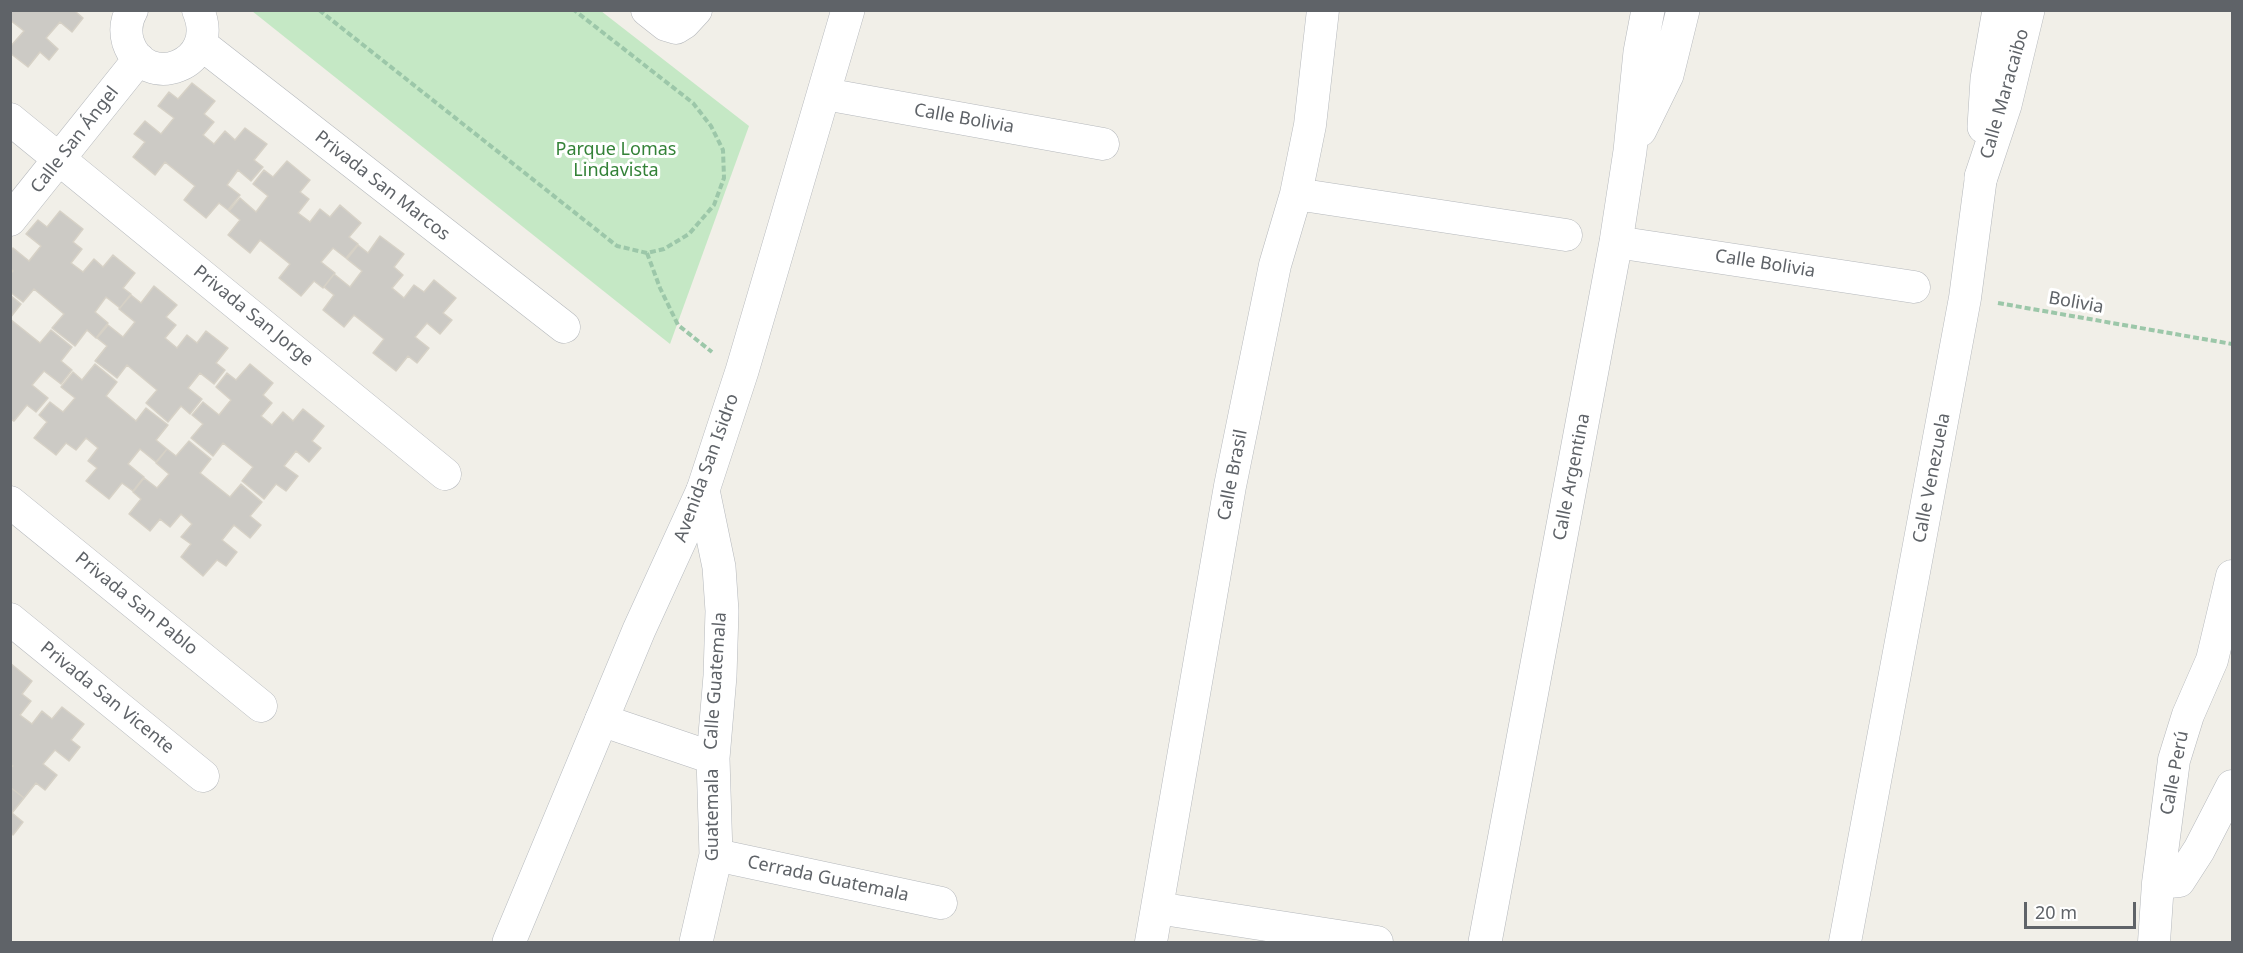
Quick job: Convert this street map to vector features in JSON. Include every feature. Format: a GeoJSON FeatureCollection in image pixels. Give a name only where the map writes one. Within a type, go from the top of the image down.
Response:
{"type":"FeatureCollection","features":[{"type":"Feature","properties":{"kind":"street"},"geometry":{"type":"LineString","coordinates":[[132,10],[126,27],[131,50],[139,59],[158,69],[168,69],[188,61],[196,54],[203,33],[198,10]]}},
{"type":"Feature","properties":{"kind":"street"},"geometry":{"type":"LineString","coordinates":[[647,10],[666,26],[676,28],[696,10]]}},
{"type":"Feature","properties":{"kind":"street","name":"Avenida San Isidro"},"geometry":{"type":"LineString","coordinates":[[509,942],[639,630],[703,490],[742,371],[848,10]]}},
{"type":"Feature","properties":{"kind":"street","name":"Calle Brasil"},"geometry":{"type":"LineString","coordinates":[[1151,942],[1230,486],[1275,265],[1296,194],[1310,125],[1323,10]]}},
{"type":"Feature","properties":{"kind":"street","name":"Calle Argentina"},"geometry":{"type":"LineString","coordinates":[[1485,942],[1616,242],[1630,151],[1640,52],[1648,10]]}},
{"type":"Feature","properties":{"kind":"street"},"geometry":{"type":"LineString","coordinates":[[1630,151],[1667,75],[1683,10]]}},
{"type":"Feature","properties":{"kind":"street","name":"Calle Venezuela"},"geometry":{"type":"LineString","coordinates":[[1845,942],[1965,298],[1981,177],[1988,79],[1999,10]]}},
{"type":"Feature","properties":{"kind":"street","name":"Calle Maracaibo"},"geometry":{"type":"LineString","coordinates":[[1981,177],[2005,105],[2028,10]]}},
{"type":"Feature","properties":{"kind":"street","name":"Privada San Marcos"},"geometry":{"type":"LineString","coordinates":[[201,44],[564,327]]}},
{"type":"Feature","properties":{"kind":"street","name":"Calle San Ángel"},"geometry":{"type":"LineString","coordinates":[[10,220],[139,59]]}},
{"type":"Feature","properties":{"kind":"street","name":"Calle Bolivia"},"geometry":{"type":"LineString","coordinates":[[825,94],[1103,144]]}},
{"type":"Feature","properties":{"kind":"street","name":"Privada San Jorge"},"geometry":{"type":"LineString","coordinates":[[10,118],[445,474]]}},
{"type":"Feature","properties":{"kind":"street"},"geometry":{"type":"LineString","coordinates":[[1296,194],[1566,235]]}},
{"type":"Feature","properties":{"kind":"street","name":"Calle Bolivia"},"geometry":{"type":"LineString","coordinates":[[1616,242],[1914,287]]}},
{"type":"Feature","properties":{"kind":"street","name":"Calle Guatemala"},"geometry":{"type":"LineString","coordinates":[[601,720],[713,758],[723,611],[719,567],[703,490]]}},
{"type":"Feature","properties":{"kind":"street","name":"Privada San Pablo"},"geometry":{"type":"LineString","coordinates":[[10,502],[261,706]]}},
{"type":"Feature","properties":{"kind":"street","name":"Calle Perú"},"geometry":{"type":"LineString","coordinates":[[2154,942],[2158,883],[2174,760],[2188,715],[2212,660],[2232,576]]}},
{"type":"Feature","properties":{"kind":"street","name":"Privada San Vicente"},"geometry":{"type":"LineString","coordinates":[[10,619],[203,776]]}},
{"type":"Feature","properties":{"kind":"street","name":"Guatemala"},"geometry":{"type":"LineString","coordinates":[[696,942],[716,855],[713,758]]}},
{"type":"Feature","properties":{"kind":"street"},"geometry":{"type":"LineString","coordinates":[[2158,883],[2179,881],[2199,850],[2232,786]]}},
{"type":"Feature","properties":{"kind":"street","name":"Cerrada Guatemala"},"geometry":{"type":"LineString","coordinates":[[716,855],[940,903]]}},
{"type":"Feature","properties":{"kind":"street"},"geometry":{"type":"LineString","coordinates":[[1158,908],[1377,942]]}},
{"type":"Feature","properties":{"kind":"path"},"geometry":{"type":"LineString","coordinates":[[319,10],[617,246],[647,253],[664,249],[689,234],[714,205],[724,178],[723,150],[711,126],[693,103],[574,10]]}},
{"type":"Feature","properties":{"kind":"path"},"geometry":{"type":"LineString","coordinates":[[647,253],[660,288],[678,325],[708,349],[742,371]]}},
{"type":"Feature","properties":{"kind":"path","name":"Bolivia"},"geometry":{"type":"LineString","coordinates":[[1965,298],[2232,344]]}},
{"type":"Feature","properties":{"kind":"green space","name":"Parque Lomas Lindavista"},"geometry":{"type":"Polygon","coordinates":[[[252,11],[601,11],[749,126],[670,344],[252,11]]]}},
{"type":"Feature","properties":{"kind":"building"},"geometry":{"type":"Polygon","coordinates":[[[10,10],[77,10],[76,12],[83,18],[72,32],[60,22],[46,38],[58,49],[49,60],[40,52],[28,67],[10,53],[10,47],[24,31],[10,20],[10,10]]]}},
{"type":"Feature","properties":{"kind":"building"},"geometry":{"type":"Polygon","coordinates":[[[192,83],[215,101],[204,114],[214,122],[203,135],[214,144],[225,131],[235,140],[245,128],[267,144],[254,160],[263,167],[251,181],[238,170],[227,185],[240,195],[228,210],[219,203],[206,218],[184,200],[195,186],[165,162],[155,175],[133,157],[145,142],[134,134],[145,121],[161,134],[174,118],[158,106],[169,92],[178,99],[192,83]]]}},
{"type":"Feature","properties":{"kind":"building"},"geometry":{"type":"Polygon","coordinates":[[[287,161],[310,180],[300,192],[309,199],[298,213],[310,222],[320,209],[330,217],[340,205],[361,223],[349,237],[358,244],[346,258],[333,248],[321,262],[335,273],[323,288],[314,281],[301,296],[279,278],[290,264],[260,240],[250,253],[228,235],[240,220],[229,211],[240,198],[256,212],[268,196],[253,184],[264,170],[273,177],[287,161]]]}},
{"type":"Feature","properties":{"kind":"building"},"geometry":{"type":"Polygon","coordinates":[[[60,211],[83,229],[73,242],[82,249],[71,263],[83,272],[94,259],[103,267],[113,255],[135,273],[123,288],[131,294],[120,308],[106,297],[95,312],[108,323],[96,338],[87,330],[75,346],[52,328],[64,314],[34,289],[23,302],[10,292],[10,274],[13,271],[10,268],[10,251],[13,248],[29,261],[41,246],[26,234],[38,220],[47,227],[60,211]]]}},
{"type":"Feature","properties":{"kind":"building"},"geometry":{"type":"Polygon","coordinates":[[[380,236],[404,254],[394,267],[403,275],[392,288],[404,298],[414,285],[424,292],[434,280],[456,298],[443,313],[452,320],[440,334],[427,323],[415,337],[429,348],[417,363],[408,356],[396,371],[373,353],[384,339],[354,315],[344,327],[323,310],[334,295],[324,287],[334,274],[350,287],[362,271],[347,259],[358,245],[368,253],[380,236]]]}},
{"type":"Feature","properties":{"kind":"building"},"geometry":{"type":"Polygon","coordinates":[[[154,286],[177,305],[166,317],[176,325],[165,338],[177,348],[187,335],[197,343],[206,331],[228,348],[216,363],[225,370],[214,384],[200,373],[188,388],[202,399],[190,414],[181,406],[168,422],[146,403],[157,390],[127,365],[117,378],[95,361],[107,346],[97,338],[108,325],[123,337],[135,322],[119,309],[131,295],[141,303],[154,286]]]}},
{"type":"Feature","properties":{"kind":"building"},"geometry":{"type":"Polygon","coordinates":[[[10,295],[21,304],[10,318],[10,295]]]}},
{"type":"Feature","properties":{"kind":"building"},"geometry":{"type":"Polygon","coordinates":[[[10,319],[40,343],[51,330],[72,347],[61,361],[72,370],[61,384],[44,371],[32,385],[48,398],[36,412],[27,405],[14,421],[10,419],[10,319]]]}},
{"type":"Feature","properties":{"kind":"building"},"geometry":{"type":"Polygon","coordinates":[[[95,364],[117,382],[106,396],[136,421],[146,408],[168,425],[156,440],[167,449],[156,462],[140,449],[128,464],[144,477],[133,491],[122,483],[109,499],[86,481],[97,468],[88,461],[98,448],[86,438],[76,450],[66,443],[56,455],[34,438],[47,422],[39,415],[50,402],[63,412],[75,398],[61,387],[73,372],[82,380],[95,364]]]}},
{"type":"Feature","properties":{"kind":"building"},"geometry":{"type":"Polygon","coordinates":[[[250,364],[273,383],[263,395],[272,403],[261,416],[272,425],[283,412],[293,421],[303,409],[324,426],[312,441],[321,448],[309,462],[296,451],[284,466],[298,476],[286,491],[276,484],[264,499],[242,481],[253,467],[223,443],[213,456],[191,438],[203,424],[192,415],[203,402],[219,415],[231,400],[216,387],[227,373],[236,380],[250,364]]]}},
{"type":"Feature","properties":{"kind":"building"},"geometry":{"type":"Polygon","coordinates":[[[189,441],[211,459],[200,473],[230,497],[241,484],[262,502],[250,516],[261,525],[250,538],[234,525],[222,540],[237,552],[226,566],[217,560],[203,576],[181,557],[191,544],[181,537],[192,524],[181,514],[170,527],[160,519],[150,531],[129,514],[141,499],[133,492],[144,478],[157,488],[169,474],[156,463],[167,449],[176,456],[189,441]]]}},
{"type":"Feature","properties":{"kind":"building"},"geometry":{"type":"Polygon","coordinates":[[[10,663],[32,681],[22,694],[31,701],[20,715],[32,724],[42,711],[52,719],[62,707],[84,724],[71,740],[80,747],[69,761],[55,750],[43,764],[57,775],[45,790],[36,783],[24,798],[10,787],[10,768],[13,766],[10,764],[10,663]]]}},
{"type":"Feature","properties":{"kind":"building"},"geometry":{"type":"Polygon","coordinates":[[[10,787],[24,798],[12,813],[23,822],[13,835],[10,833],[10,787]]]}}]}
